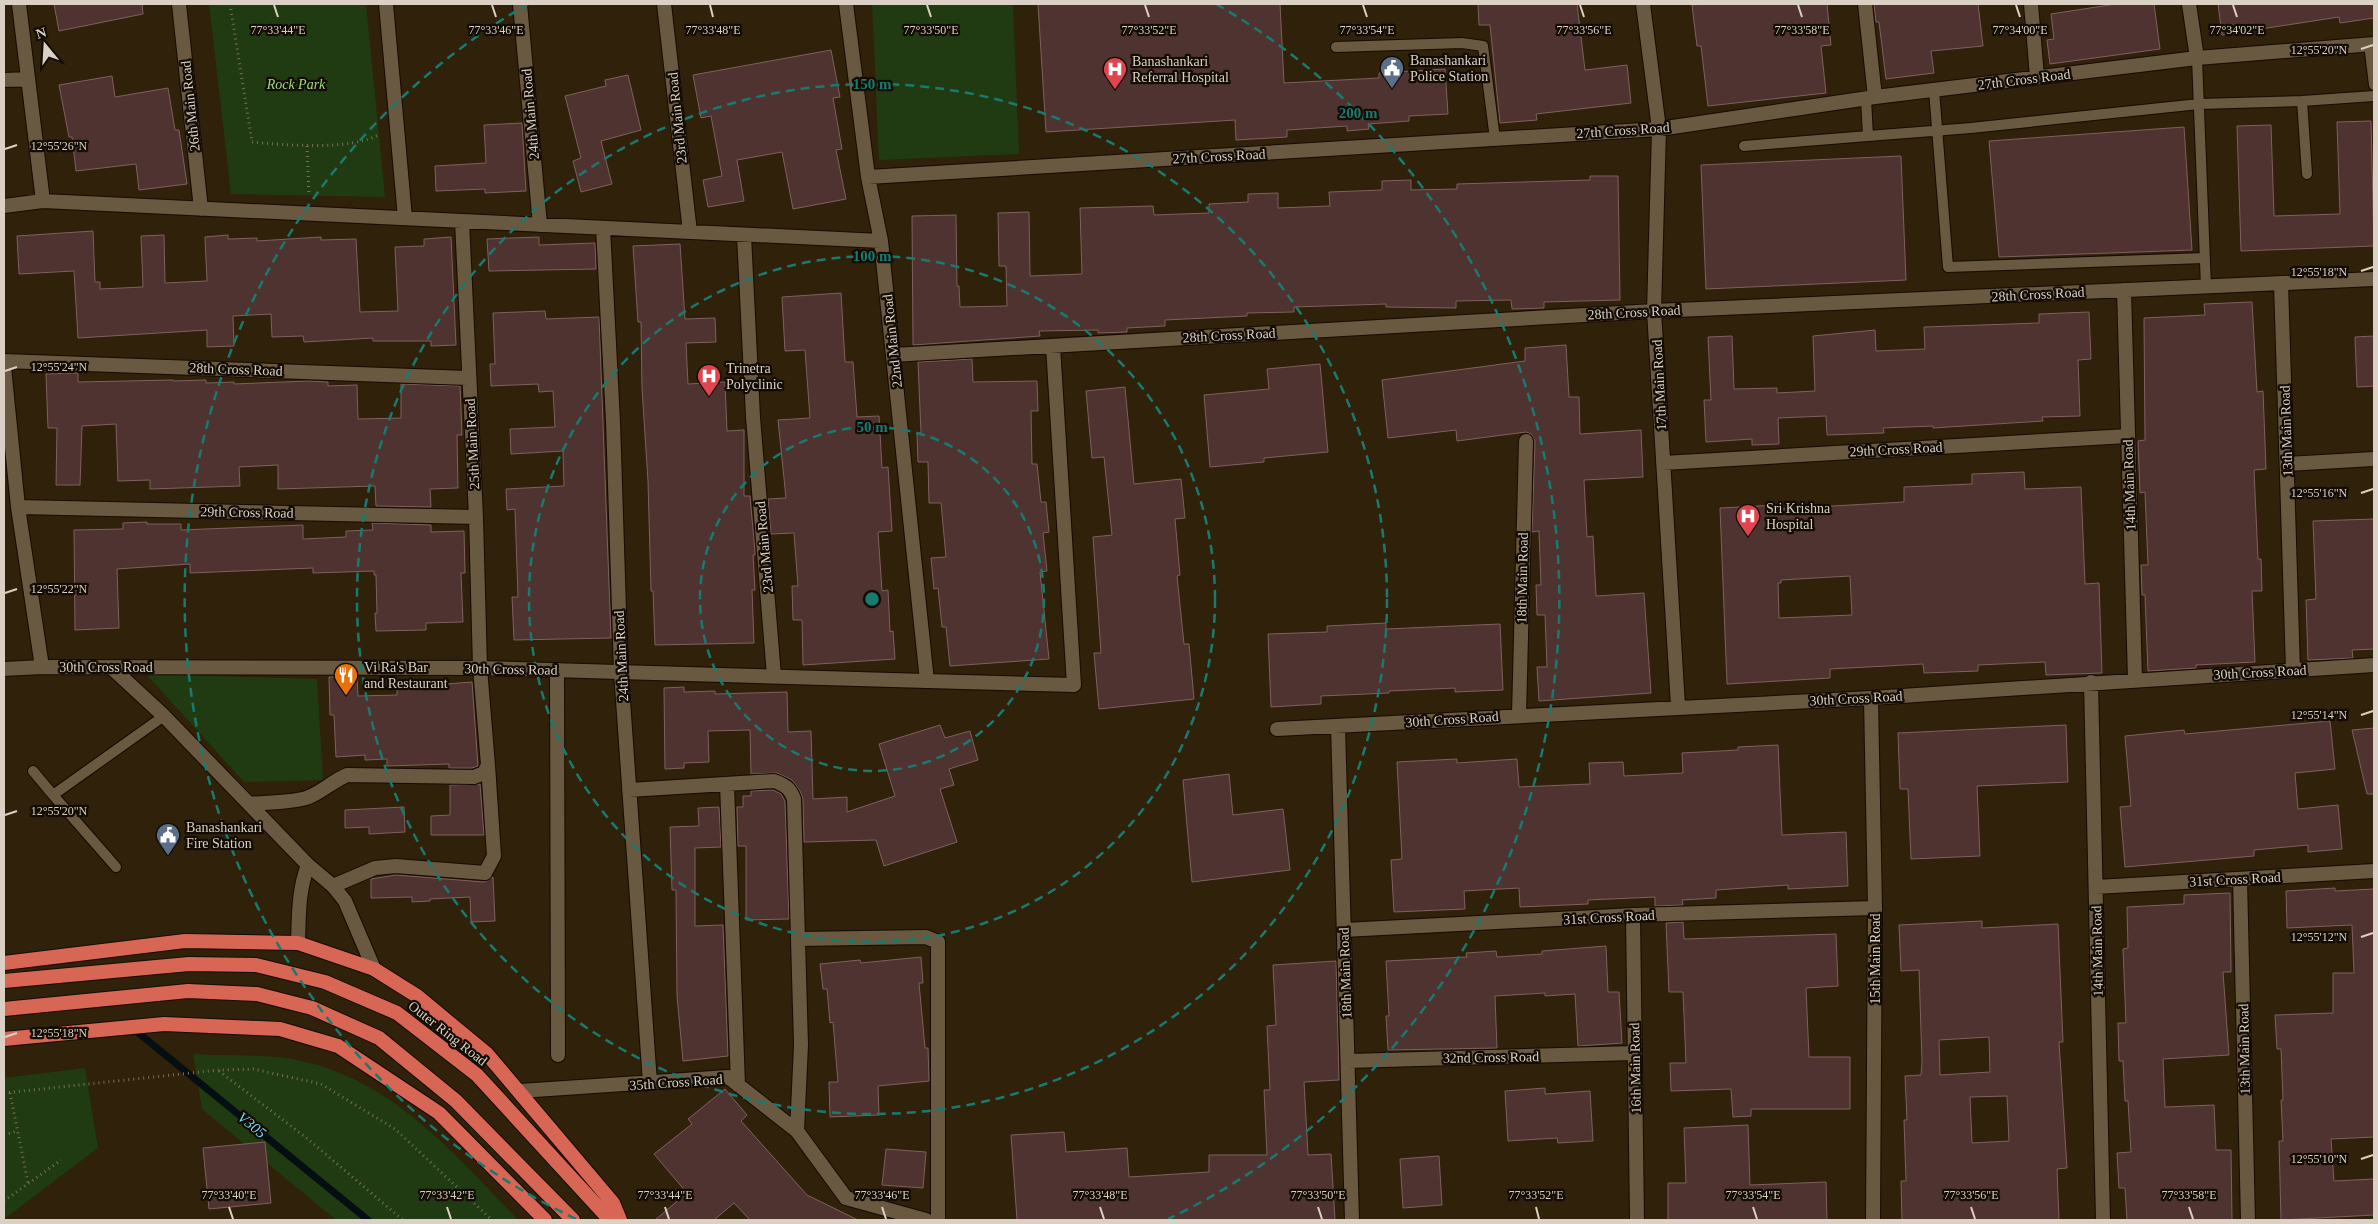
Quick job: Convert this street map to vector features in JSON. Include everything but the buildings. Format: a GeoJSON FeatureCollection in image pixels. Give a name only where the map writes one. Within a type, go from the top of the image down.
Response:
{"type":"FeatureCollection","features":[{"type":"Feature","properties":{"kind":"highway"},"geometry":{"type":"LineString","coordinates":[[4,963],[185,941],[298,943],[374,969],[418,996],[480,1048],[520,1091],[613,1203],[620,1220]]}},
{"type":"Feature","properties":{"kind":"highway","name":"Outer Ring Road"},"geometry":{"type":"LineString","coordinates":[[4,980],[189,964],[256,965],[325,982],[397,1013],[477,1075],[610,1220]]}},
{"type":"Feature","properties":{"kind":"highway"},"geometry":{"type":"LineString","coordinates":[[4,1009],[188,991],[257,994],[312,1008],[379,1038],[456,1101],[573,1220]]}},
{"type":"Feature","properties":{"kind":"highway"},"geometry":{"type":"LineString","coordinates":[[4,1039],[164,1024],[280,1029],[338,1046],[439,1113],[545,1220]]}},
{"type":"Feature","properties":{"kind":"street"},"geometry":{"type":"LineString","coordinates":[[19,4],[43,201]]}},
{"type":"Feature","properties":{"kind":"street","name":"26th Main Road"},"geometry":{"type":"LineString","coordinates":[[179,4],[201,209]]}},
{"type":"Feature","properties":{"kind":"street"},"geometry":{"type":"LineString","coordinates":[[386,4],[405,218]]}},
{"type":"Feature","properties":{"kind":"street","name":"24th Main Road"},"geometry":{"type":"LineString","coordinates":[[520,4],[540,225]]}},
{"type":"Feature","properties":{"kind":"street","name":"23rd Main Road"},"geometry":{"type":"LineString","coordinates":[[664,4],[690,232]]}},
{"type":"Feature","properties":{"kind":"street","name":"22nd Main Road"},"geometry":{"type":"LineString","coordinates":[[846,4],[868,177],[881,241],[927,681]]}},
{"type":"Feature","properties":{"kind":"street","name":"17th Main Road"},"geometry":{"type":"LineString","coordinates":[[1643,4],[1659,129],[1654,310],[1678,706]]}},
{"type":"Feature","properties":{"kind":"street"},"geometry":{"type":"LineString","coordinates":[[1865,4],[1871,98]]}},
{"type":"Feature","properties":{"kind":"street"},"geometry":{"type":"LineString","coordinates":[[2031,4],[2037,77]]}},
{"type":"Feature","properties":{"kind":"street"},"geometry":{"type":"LineString","coordinates":[[2189,4],[2196,58]]}},
{"type":"Feature","properties":{"kind":"street","name":"27th Cross Road"},"geometry":{"type":"LineString","coordinates":[[868,177],[1659,129],[1871,98],[2196,58],[2372,44]]}},
{"type":"Feature","properties":{"kind":"street"},"geometry":{"type":"LineString","coordinates":[[4,80],[28,79]]}},
{"type":"Feature","properties":{"kind":"street"},"geometry":{"type":"LineString","coordinates":[[4,206],[43,201],[881,241]]}},
{"type":"Feature","properties":{"kind":"street","name":"25th Main Road"},"geometry":{"type":"LineString","coordinates":[[333,886],[375,868],[396,866],[484,873],[494,856],[480,668],[476,517],[462,221]]}},
{"type":"Feature","properties":{"kind":"street","name":"24th Main Road"},"geometry":{"type":"LineString","coordinates":[[603,228],[614,421],[620,672],[650,1084]]}},
{"type":"Feature","properties":{"kind":"street","name":"23rd Main Road"},"geometry":{"type":"LineString","coordinates":[[744,234],[754,417],[774,676]]}},
{"type":"Feature","properties":{"kind":"street","name":"28th Cross Road"},"geometry":{"type":"LineString","coordinates":[[893,355],[1654,310],[2206,287],[2374,278]]}},
{"type":"Feature","properties":{"kind":"street","name":"13th Main Road"},"geometry":{"type":"LineString","coordinates":[[2281,283],[2293,670]]}},
{"type":"Feature","properties":{"kind":"street","name":"14th Main Road"},"geometry":{"type":"LineString","coordinates":[[2124,290],[2135,679]]}},
{"type":"Feature","properties":{"kind":"street","name":"30th Cross Road"},"geometry":{"type":"LineString","coordinates":[[4,670],[42,667],[480,668],[1074,685],[1053,346]]}},
{"type":"Feature","properties":{"kind":"street","name":"28th Cross Road"},"geometry":{"type":"LineString","coordinates":[[4,361],[468,378]]}},
{"type":"Feature","properties":{"kind":"street"},"geometry":{"type":"LineString","coordinates":[[4,368],[18,507],[42,667]]}},
{"type":"Feature","properties":{"kind":"street","name":"29th Cross Road"},"geometry":{"type":"LineString","coordinates":[[1663,463],[2128,436]]}},
{"type":"Feature","properties":{"kind":"street","name":"18th Main Road"},"geometry":{"type":"LineString","coordinates":[[1519,714],[1526,442]]}},
{"type":"Feature","properties":{"kind":"street"},"geometry":{"type":"LineString","coordinates":[[2287,464],[2374,460]]}},
{"type":"Feature","properties":{"kind":"street","name":"29th Cross Road"},"geometry":{"type":"LineString","coordinates":[[18,507],[476,517]]}},
{"type":"Feature","properties":{"kind":"street","name":"30th Cross Road"},"geometry":{"type":"LineString","coordinates":[[1277,729],[1519,714],[1871,698],[2135,679],[2374,665]]}},
{"type":"Feature","properties":{"kind":"street"},"geometry":{"type":"LineString","coordinates":[[112,668],[164,716],[308,865],[333,886],[346,901],[374,969]]}},
{"type":"Feature","properties":{"kind":"street"},"geometry":{"type":"LineString","coordinates":[[556,670],[558,1055]]}},
{"type":"Feature","properties":{"kind":"street","name":"14th Main Road"},"geometry":{"type":"LineString","coordinates":[[2091,682],[2103,1220]]}},
{"type":"Feature","properties":{"kind":"street","name":"15th Main Road"},"geometry":{"type":"LineString","coordinates":[[1871,698],[1875,908],[1873,1220]]}},
{"type":"Feature","properties":{"kind":"street","name":"18th Main Road"},"geometry":{"type":"LineString","coordinates":[[1338,726],[1352,1220]]}},
{"type":"Feature","properties":{"kind":"street"},"geometry":{"type":"LineString","coordinates":[[249,804],[306,798],[321,792],[334,780],[347,775],[474,777],[484,773],[488,765]]}},
{"type":"Feature","properties":{"kind":"street"},"geometry":{"type":"LineString","coordinates":[[629,790],[774,781],[787,786],[794,799],[801,1045],[797,1130]]}},
{"type":"Feature","properties":{"kind":"street"},"geometry":{"type":"LineString","coordinates":[[727,784],[738,1085]]}},
{"type":"Feature","properties":{"kind":"street"},"geometry":{"type":"LineString","coordinates":[[298,943],[299,899],[302,881],[308,865]]}},
{"type":"Feature","properties":{"kind":"street","name":"31st Cross Road"},"geometry":{"type":"LineString","coordinates":[[2096,887],[2374,871]]}},
{"type":"Feature","properties":{"kind":"street","name":"13th Main Road"},"geometry":{"type":"LineString","coordinates":[[2240,878],[2248,1220]]}},
{"type":"Feature","properties":{"kind":"street","name":"31st Cross Road"},"geometry":{"type":"LineString","coordinates":[[1344,930],[1633,915],[1875,908]]}},
{"type":"Feature","properties":{"kind":"street","name":"16th Main Road"},"geometry":{"type":"LineString","coordinates":[[1633,915],[1636,1220]]}},
{"type":"Feature","properties":{"kind":"street"},"geometry":{"type":"LineString","coordinates":[[798,939],[926,937],[938,942],[938,1220]]}},
{"type":"Feature","properties":{"kind":"street","name":"32nd Cross Road"},"geometry":{"type":"LineString","coordinates":[[1348,1061],[1635,1053]]}},
{"type":"Feature","properties":{"kind":"street","name":"35th Cross Road"},"geometry":{"type":"LineString","coordinates":[[520,1091],[650,1084],[728,1077],[797,1130],[846,1198],[926,1220]]}},
{"type":"Feature","properties":{"kind":"lane"},"geometry":{"type":"LineString","coordinates":[[1336,47],[1462,43],[1483,46],[1495,139]]}},
{"type":"Feature","properties":{"kind":"lane"},"geometry":{"type":"LineString","coordinates":[[2372,44],[2374,85]]}},
{"type":"Feature","properties":{"kind":"lane"},"geometry":{"type":"LineString","coordinates":[[2196,58],[2206,287]]}},
{"type":"Feature","properties":{"kind":"lane"},"geometry":{"type":"LineString","coordinates":[[1934,90],[1948,267],[2204,258]]}},
{"type":"Feature","properties":{"kind":"lane"},"geometry":{"type":"LineString","coordinates":[[1744,146],[1937,130],[2199,104],[2302,102],[2374,96]]}},
{"type":"Feature","properties":{"kind":"lane"},"geometry":{"type":"LineString","coordinates":[[1868,136],[1871,98]]}},
{"type":"Feature","properties":{"kind":"lane"},"geometry":{"type":"LineString","coordinates":[[2302,102],[2308,174]]}},
{"type":"Feature","properties":{"kind":"lane"},"geometry":{"type":"LineString","coordinates":[[53,795],[164,716]]}},
{"type":"Feature","properties":{"kind":"lane"},"geometry":{"type":"LineString","coordinates":[[33,771],[116,867]]}},
{"type":"Feature","properties":{"kind":"path"},"geometry":{"type":"LineString","coordinates":[[230,4],[252,142],[307,146],[371,140],[380,134],[380,125]]}},
{"type":"Feature","properties":{"kind":"path"},"geometry":{"type":"LineString","coordinates":[[307,146],[310,214]]}},
{"type":"Feature","properties":{"kind":"path"},"geometry":{"type":"LineString","coordinates":[[4,1093],[219,1070],[253,1069],[321,1084],[396,1129],[492,1220]]}},
{"type":"Feature","properties":{"kind":"path"},"geometry":{"type":"LineString","coordinates":[[219,1070],[309,1140],[403,1220]]}},
{"type":"Feature","properties":{"kind":"path"},"geometry":{"type":"LineString","coordinates":[[10,1092],[28,1183]]}},
{"type":"Feature","properties":{"kind":"path"},"geometry":{"type":"LineString","coordinates":[[4,1135],[18,1131]]}},
{"type":"Feature","properties":{"kind":"path"},"geometry":{"type":"LineString","coordinates":[[4,1201],[61,1160]]}},
{"type":"Feature","properties":{"kind":"green space","name":"Rock Park"},"geometry":{"type":"Polygon","coordinates":[[[209,4],[366,4],[385,197],[231,194],[209,4]]]}},
{"type":"Feature","properties":{"kind":"green space"},"geometry":{"type":"Polygon","coordinates":[[[872,4],[1013,4],[1019,154],[879,160],[872,4]]]}},
{"type":"Feature","properties":{"kind":"green space"},"geometry":{"type":"Polygon","coordinates":[[[146,674],[317,679],[323,780],[244,782],[146,674]]]}},
{"type":"Feature","properties":{"kind":"green space"},"geometry":{"type":"Polygon","coordinates":[[[193,1054],[292,1059],[327,1068],[359,1082],[389,1100],[444,1144],[518,1220],[336,1220],[202,1109],[193,1054]]]}},
{"type":"Feature","properties":{"kind":"green space"},"geometry":{"type":"Polygon","coordinates":[[[85,1068],[98,1148],[4,1219],[4,1078],[85,1068]]]}},
{"type":"Feature","properties":{"kind":"waterway","name":"V305"},"geometry":{"type":"LineString","coordinates":[[136,1031],[368,1220]]}},
{"type":"Feature","properties":{"kind":"place","name":"Banashankari Police Station"},"geometry":{"type":"Point","coordinates":[1392,89]}},
{"type":"Feature","properties":{"kind":"place","name":"Banashankari Referral Hospital"},"geometry":{"type":"Point","coordinates":[1115,90]}},
{"type":"Feature","properties":{"kind":"place","name":"Trinetra Polyclinic"},"geometry":{"type":"Point","coordinates":[709,397]}},
{"type":"Feature","properties":{"kind":"place","name":"Sri Krishna Hospital"},"geometry":{"type":"Point","coordinates":[1748,537]}},
{"type":"Feature","properties":{"kind":"place","name":"Vi Ra's Bar and Restaurant"},"geometry":{"type":"Point","coordinates":[346,696]}},
{"type":"Feature","properties":{"kind":"place","name":"Banashankari Fire Station"},"geometry":{"type":"Point","coordinates":[168,856]}}]}
